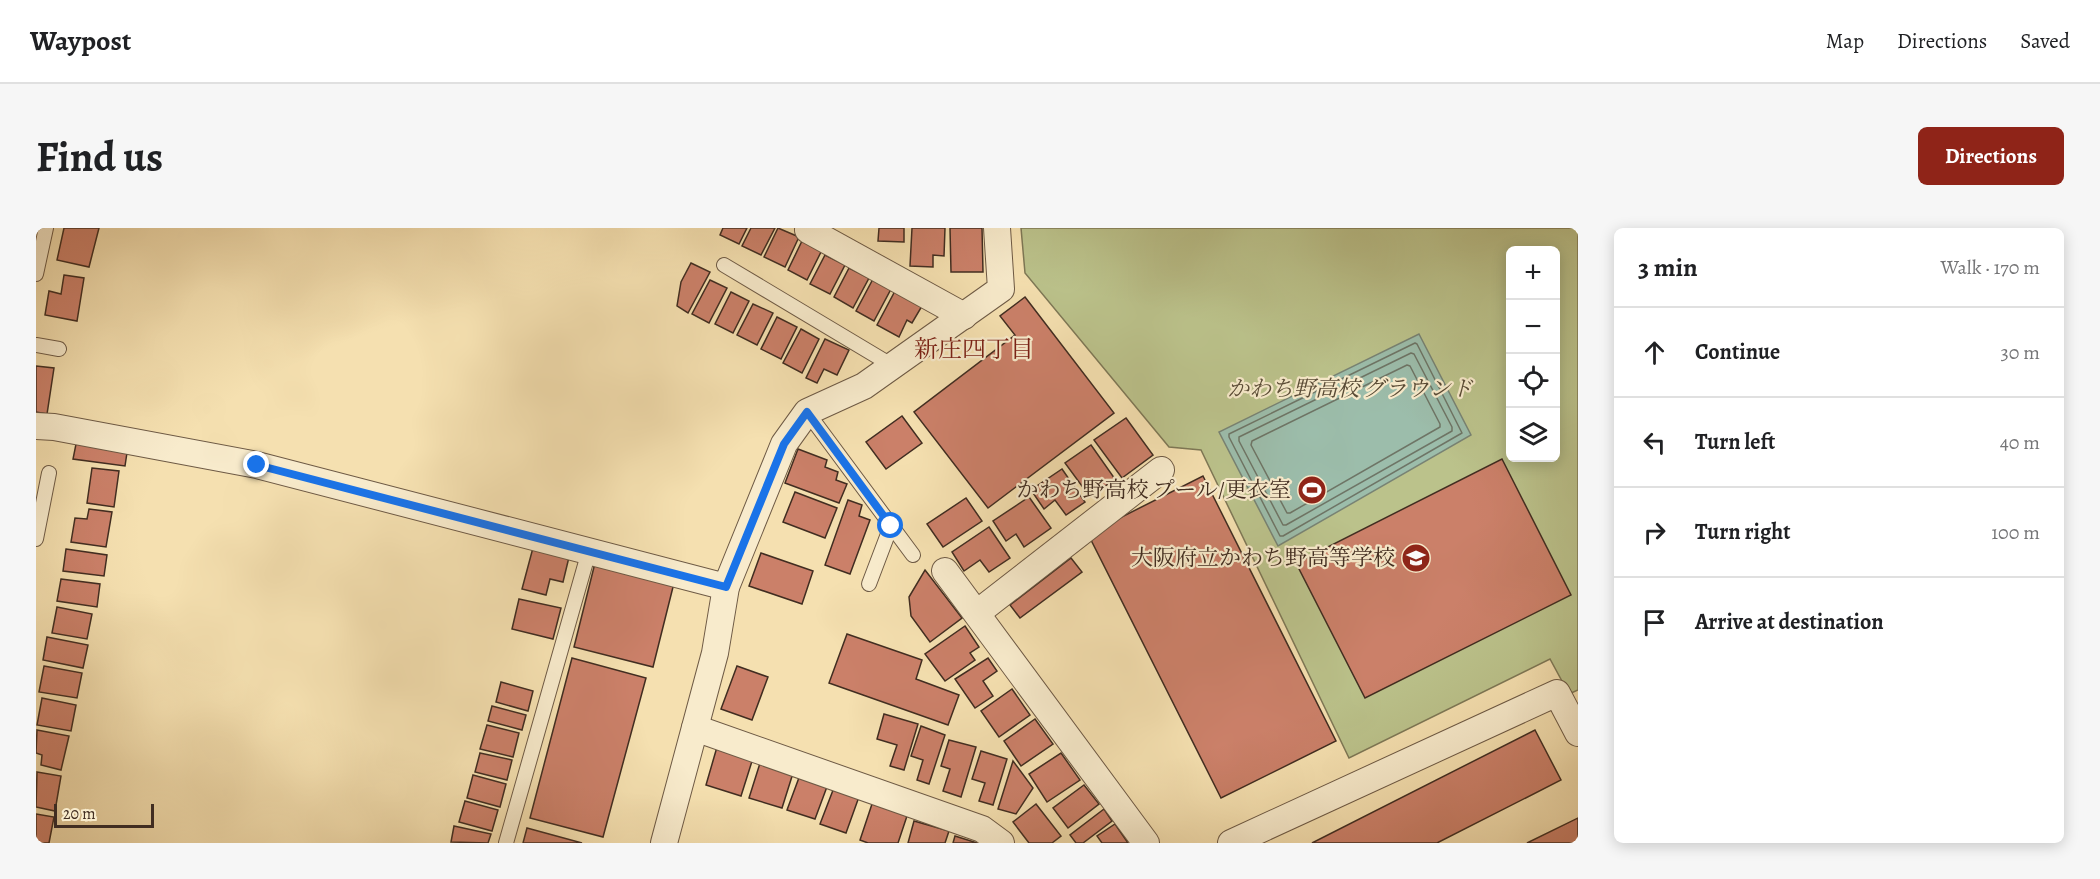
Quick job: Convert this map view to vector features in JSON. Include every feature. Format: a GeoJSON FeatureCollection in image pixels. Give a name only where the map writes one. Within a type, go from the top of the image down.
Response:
{"type":"FeatureCollection","features":[{"type":"Feature","properties":{"kind":"street"},"geometry":{"type":"LineString","coordinates":[[809,228],[808,230],[964,316]]}},
{"type":"Feature","properties":{"kind":"street"},"geometry":{"type":"LineString","coordinates":[[664,843],[715,653],[726,587],[784,444],[807,412],[864,386],[1001,289],[997,228]]}},
{"type":"Feature","properties":{"kind":"street"},"geometry":{"type":"LineString","coordinates":[[36,426],[54,427],[257,465],[726,587]]}},
{"type":"Feature","properties":{"kind":"street"},"geometry":{"type":"LineString","coordinates":[[976,613],[1161,470]]}},
{"type":"Feature","properties":{"kind":"street"},"geometry":{"type":"LineString","coordinates":[[945,571],[1146,843]]}},
{"type":"Feature","properties":{"kind":"street"},"geometry":{"type":"LineString","coordinates":[[1231,843],[1557,693],[1578,733]]}},
{"type":"Feature","properties":{"kind":"street"},"geometry":{"type":"LineString","coordinates":[[695,728],[982,829],[1001,843]]}},
{"type":"Feature","properties":{"kind":"lane"},"geometry":{"type":"LineString","coordinates":[[36,274],[46,228]]}},
{"type":"Feature","properties":{"kind":"lane"},"geometry":{"type":"LineString","coordinates":[[724,265],[893,366]]}},
{"type":"Feature","properties":{"kind":"lane"},"geometry":{"type":"LineString","coordinates":[[36,345],[58,349]]}},
{"type":"Feature","properties":{"kind":"lane"},"geometry":{"type":"LineString","coordinates":[[807,412],[912,555]]}},
{"type":"Feature","properties":{"kind":"lane"},"geometry":{"type":"LineString","coordinates":[[36,539],[39,509],[49,473]]}},
{"type":"Feature","properties":{"kind":"lane"},"geometry":{"type":"LineString","coordinates":[[869,584],[891,526]]}},
{"type":"Feature","properties":{"kind":"lane"},"geometry":{"type":"LineString","coordinates":[[506,843],[589,551]]}},
{"type":"Feature","properties":{"kind":"green space","name":"かわち野高校 グラウンド"},"geometry":{"type":"Polygon","coordinates":[[[1021,228],[1578,228],[1578,690],[1569,694],[1550,659],[1349,758],[1201,450],[1169,447],[1025,273],[1021,228]]]}},
{"type":"Feature","properties":{"kind":"water","name":"かわち野高校 プール/更衣室"},"geometry":{"type":"Polygon","coordinates":[[[1419,334],[1471,435],[1278,546],[1219,432],[1419,334]]]}},
{"type":"Feature","properties":{"kind":"building"},"geometry":{"type":"Polygon","coordinates":[[[64,228],[99,228],[89,267],[57,260],[64,228]]]}},
{"type":"Feature","properties":{"kind":"building"},"geometry":{"type":"Polygon","coordinates":[[[723,228],[747,228],[739,244],[720,235],[723,228]]]}},
{"type":"Feature","properties":{"kind":"building"},"geometry":{"type":"Polygon","coordinates":[[[751,228],[775,228],[761,255],[742,246],[751,228]]]}},
{"type":"Feature","properties":{"kind":"building"},"geometry":{"type":"Polygon","coordinates":[[[778,228],[799,237],[785,267],[764,257],[778,228]]]}},
{"type":"Feature","properties":{"kind":"building"},"geometry":{"type":"Polygon","coordinates":[[[879,228],[904,228],[904,242],[878,241],[879,228]]]}},
{"type":"Feature","properties":{"kind":"building"},"geometry":{"type":"Polygon","coordinates":[[[912,228],[945,228],[944,256],[933,255],[933,267],[910,266],[912,228]]]}},
{"type":"Feature","properties":{"kind":"building"},"geometry":{"type":"Polygon","coordinates":[[[950,228],[982,228],[983,272],[951,272],[950,228]]]}},
{"type":"Feature","properties":{"kind":"building"},"geometry":{"type":"Polygon","coordinates":[[[802,241],[822,250],[807,280],[788,270],[802,241]]]}},
{"type":"Feature","properties":{"kind":"building"},"geometry":{"type":"Polygon","coordinates":[[[825,255],[845,265],[830,294],[810,284],[825,255]]]}},
{"type":"Feature","properties":{"kind":"building"},"geometry":{"type":"Polygon","coordinates":[[[691,263],[710,272],[688,313],[677,306],[681,282],[691,263]]]}},
{"type":"Feature","properties":{"kind":"building"},"geometry":{"type":"Polygon","coordinates":[[[849,268],[869,278],[853,308],[834,297],[849,268]]]}},
{"type":"Feature","properties":{"kind":"building"},"geometry":{"type":"Polygon","coordinates":[[[64,275],[84,278],[77,321],[45,315],[49,291],[61,294],[64,275]]]}},
{"type":"Feature","properties":{"kind":"building"},"geometry":{"type":"Polygon","coordinates":[[[873,279],[891,289],[874,321],[856,311],[873,279]]]}},
{"type":"Feature","properties":{"kind":"building"},"geometry":{"type":"Polygon","coordinates":[[[710,280],[727,288],[709,323],[692,314],[710,280]]]}},
{"type":"Feature","properties":{"kind":"building"},"geometry":{"type":"Polygon","coordinates":[[[895,291],[922,306],[912,323],[907,320],[899,337],[877,325],[895,291]]]}},
{"type":"Feature","properties":{"kind":"building"},"geometry":{"type":"Polygon","coordinates":[[[731,292],[749,301],[733,333],[715,324],[731,292]]]}},
{"type":"Feature","properties":{"kind":"building"},"geometry":{"type":"Polygon","coordinates":[[[1025,297],[1114,413],[988,508],[914,412],[1015,335],[1000,316],[1025,297]]]}},
{"type":"Feature","properties":{"kind":"building"},"geometry":{"type":"Polygon","coordinates":[[[753,304],[773,313],[757,345],[737,335],[753,304]]]}},
{"type":"Feature","properties":{"kind":"building"},"geometry":{"type":"Polygon","coordinates":[[[777,317],[797,327],[781,359],[761,349],[777,317]]]}},
{"type":"Feature","properties":{"kind":"building"},"geometry":{"type":"Polygon","coordinates":[[[801,329],[819,339],[802,373],[783,363],[801,329]]]}},
{"type":"Feature","properties":{"kind":"building"},"geometry":{"type":"Polygon","coordinates":[[[825,339],[849,350],[837,375],[824,369],[817,383],[806,378],[825,339]]]}},
{"type":"Feature","properties":{"kind":"building"},"geometry":{"type":"Polygon","coordinates":[[[36,366],[54,368],[47,414],[36,412],[36,366]]]}},
{"type":"Feature","properties":{"kind":"building"},"geometry":{"type":"Polygon","coordinates":[[[902,416],[922,443],[886,469],[866,442],[902,416]]]}},
{"type":"Feature","properties":{"kind":"building"},"geometry":{"type":"Polygon","coordinates":[[[1126,418],[1153,455],[1122,478],[1094,440],[1126,418]]]}},
{"type":"Feature","properties":{"kind":"building"},"geometry":{"type":"Polygon","coordinates":[[[77,439],[128,446],[125,466],[73,459],[77,439]]]}},
{"type":"Feature","properties":{"kind":"building"},"geometry":{"type":"Polygon","coordinates":[[[1091,445],[1115,479],[1090,497],[1065,463],[1091,445]]]}},
{"type":"Feature","properties":{"kind":"building"},"geometry":{"type":"Polygon","coordinates":[[[798,449],[827,460],[825,467],[838,472],[836,480],[847,484],[839,503],[785,483],[798,449]]]}},
{"type":"Feature","properties":{"kind":"building"},"geometry":{"type":"Polygon","coordinates":[[[1502,459],[1571,595],[1365,698],[1296,563],[1502,459]]]}},
{"type":"Feature","properties":{"kind":"building"},"geometry":{"type":"Polygon","coordinates":[[[92,468],[119,471],[114,507],[87,503],[92,468]]]}},
{"type":"Feature","properties":{"kind":"building"},"geometry":{"type":"Polygon","coordinates":[[[1062,469],[1085,502],[1066,515],[1055,500],[1044,509],[1031,490],[1062,469]]]}},
{"type":"Feature","properties":{"kind":"building"},"geometry":{"type":"Polygon","coordinates":[[[1203,476],[1336,741],[1221,798],[1088,534],[1203,476]]]}},
{"type":"Feature","properties":{"kind":"building"},"geometry":{"type":"Polygon","coordinates":[[[795,492],[837,508],[825,538],[783,522],[795,492]]]}},
{"type":"Feature","properties":{"kind":"building"},"geometry":{"type":"Polygon","coordinates":[[[1029,497],[1051,528],[1024,547],[1016,534],[1006,541],[993,521],[1029,497]]]}},
{"type":"Feature","properties":{"kind":"building"},"geometry":{"type":"Polygon","coordinates":[[[966,498],[982,521],[943,547],[927,524],[966,498]]]}},
{"type":"Feature","properties":{"kind":"building"},"geometry":{"type":"Polygon","coordinates":[[[848,500],[862,505],[859,516],[870,520],[850,574],[825,565],[848,500]]]}},
{"type":"Feature","properties":{"kind":"building"},"geometry":{"type":"Polygon","coordinates":[[[89,509],[112,512],[106,547],[71,542],[75,518],[87,519],[89,509]]]}},
{"type":"Feature","properties":{"kind":"building"},"geometry":{"type":"Polygon","coordinates":[[[989,527],[1010,558],[989,572],[980,560],[964,571],[952,552],[989,527]]]}},
{"type":"Feature","properties":{"kind":"building"},"geometry":{"type":"Polygon","coordinates":[[[534,544],[570,553],[563,582],[550,579],[546,595],[522,589],[534,544]]]}},
{"type":"Feature","properties":{"kind":"building"},"geometry":{"type":"Polygon","coordinates":[[[66,549],[107,555],[104,576],[63,571],[66,549]]]}},
{"type":"Feature","properties":{"kind":"building"},"geometry":{"type":"Polygon","coordinates":[[[761,553],[813,571],[802,604],[749,586],[761,553]]]}},
{"type":"Feature","properties":{"kind":"building"},"geometry":{"type":"Polygon","coordinates":[[[1071,558],[1082,572],[1020,618],[1010,605],[1071,558]]]}},
{"type":"Feature","properties":{"kind":"building"},"geometry":{"type":"Polygon","coordinates":[[[595,563],[674,583],[653,667],[574,647],[595,563]]]}},
{"type":"Feature","properties":{"kind":"building"},"geometry":{"type":"Polygon","coordinates":[[[925,570],[962,618],[930,642],[911,616],[909,597],[925,570]]]}},
{"type":"Feature","properties":{"kind":"building"},"geometry":{"type":"Polygon","coordinates":[[[61,579],[100,584],[97,607],[57,601],[61,579]]]}},
{"type":"Feature","properties":{"kind":"building"},"geometry":{"type":"Polygon","coordinates":[[[519,599],[561,608],[553,639],[512,629],[519,599]]]}},
{"type":"Feature","properties":{"kind":"building"},"geometry":{"type":"Polygon","coordinates":[[[57,607],[92,614],[87,639],[52,633],[57,607]]]}},
{"type":"Feature","properties":{"kind":"building"},"geometry":{"type":"Polygon","coordinates":[[[965,626],[979,647],[970,653],[975,660],[945,681],[925,654],[965,626]]]}},
{"type":"Feature","properties":{"kind":"building"},"geometry":{"type":"Polygon","coordinates":[[[847,634],[922,660],[916,679],[959,695],[948,725],[829,683],[847,634]]]}},
{"type":"Feature","properties":{"kind":"building"},"geometry":{"type":"Polygon","coordinates":[[[47,637],[88,645],[83,668],[43,660],[47,637]]]}},
{"type":"Feature","properties":{"kind":"building"},"geometry":{"type":"Polygon","coordinates":[[[572,658],[646,678],[603,837],[530,818],[572,658]]]}},
{"type":"Feature","properties":{"kind":"building"},"geometry":{"type":"Polygon","coordinates":[[[988,658],[997,671],[983,681],[993,696],[975,708],[955,679],[988,658]]]}},
{"type":"Feature","properties":{"kind":"building"},"geometry":{"type":"Polygon","coordinates":[[[44,666],[82,673],[77,698],[39,692],[44,666]]]}},
{"type":"Feature","properties":{"kind":"building"},"geometry":{"type":"Polygon","coordinates":[[[737,666],[768,677],[752,720],[721,709],[737,666]]]}},
{"type":"Feature","properties":{"kind":"building"},"geometry":{"type":"Polygon","coordinates":[[[501,682],[533,691],[528,711],[496,702],[501,682]]]}},
{"type":"Feature","properties":{"kind":"building"},"geometry":{"type":"Polygon","coordinates":[[[1012,689],[1030,715],[999,737],[981,711],[1012,689]]]}},
{"type":"Feature","properties":{"kind":"building"},"geometry":{"type":"Polygon","coordinates":[[[42,698],[76,705],[71,731],[37,725],[42,698]]]}},
{"type":"Feature","properties":{"kind":"building"},"geometry":{"type":"Polygon","coordinates":[[[492,706],[526,715],[522,730],[488,721],[492,706]]]}},
{"type":"Feature","properties":{"kind":"building"},"geometry":{"type":"Polygon","coordinates":[[[884,714],[918,724],[904,770],[890,766],[897,745],[877,739],[884,714]]]}},
{"type":"Feature","properties":{"kind":"building"},"geometry":{"type":"Polygon","coordinates":[[[1035,719],[1053,744],[1021,766],[1004,741],[1035,719]]]}},
{"type":"Feature","properties":{"kind":"building"},"geometry":{"type":"Polygon","coordinates":[[[487,725],[519,733],[513,757],[480,749],[487,725]]]}},
{"type":"Feature","properties":{"kind":"building"},"geometry":{"type":"Polygon","coordinates":[[[921,726],[945,735],[929,784],[917,780],[923,760],[911,756],[921,726]]]}},
{"type":"Feature","properties":{"kind":"building"},"geometry":{"type":"Polygon","coordinates":[[[37,730],[69,736],[61,770],[41,765],[42,755],[36,753],[37,730]]]}},
{"type":"Feature","properties":{"kind":"building"},"geometry":{"type":"Polygon","coordinates":[[[1535,730],[1561,780],[1437,843],[1312,843],[1535,730]]]}},
{"type":"Feature","properties":{"kind":"building"},"geometry":{"type":"Polygon","coordinates":[[[949,740],[976,747],[961,797],[943,791],[950,769],[941,766],[949,740]]]}},
{"type":"Feature","properties":{"kind":"building"},"geometry":{"type":"Polygon","coordinates":[[[717,747],[753,758],[741,796],[706,785],[717,747]]]}},
{"type":"Feature","properties":{"kind":"building"},"geometry":{"type":"Polygon","coordinates":[[[981,751],[1007,759],[993,805],[979,801],[985,783],[972,779],[981,751]]]}},
{"type":"Feature","properties":{"kind":"building"},"geometry":{"type":"Polygon","coordinates":[[[480,753],[512,760],[507,780],[475,772],[480,753]]]}},
{"type":"Feature","properties":{"kind":"building"},"geometry":{"type":"Polygon","coordinates":[[[1061,753],[1080,780],[1047,802],[1029,774],[1061,753]]]}},
{"type":"Feature","properties":{"kind":"building"},"geometry":{"type":"Polygon","coordinates":[[[761,760],[794,770],[782,808],[749,798],[761,760]]]}},
{"type":"Feature","properties":{"kind":"building"},"geometry":{"type":"Polygon","coordinates":[[[1013,761],[1033,788],[1016,814],[998,809],[1013,761]]]}},
{"type":"Feature","properties":{"kind":"building"},"geometry":{"type":"Polygon","coordinates":[[[37,772],[61,776],[55,811],[36,807],[37,772]]]}},
{"type":"Feature","properties":{"kind":"building"},"geometry":{"type":"Polygon","coordinates":[[[473,775],[506,784],[500,807],[467,798],[473,775]]]}},
{"type":"Feature","properties":{"kind":"building"},"geometry":{"type":"Polygon","coordinates":[[[800,775],[828,784],[815,819],[787,810],[800,775]]]}},
{"type":"Feature","properties":{"kind":"building"},"geometry":{"type":"Polygon","coordinates":[[[835,785],[860,794],[846,833],[820,824],[835,785]]]}},
{"type":"Feature","properties":{"kind":"building"},"geometry":{"type":"Polygon","coordinates":[[[1084,785],[1099,804],[1068,828],[1053,808],[1084,785]]]}},
{"type":"Feature","properties":{"kind":"building"},"geometry":{"type":"Polygon","coordinates":[[[465,801],[498,810],[492,831],[459,822],[465,801]]]}},
{"type":"Feature","properties":{"kind":"building"},"geometry":{"type":"Polygon","coordinates":[[[873,801],[908,813],[898,843],[868,843],[860,840],[873,801]]]}},
{"type":"Feature","properties":{"kind":"building"},"geometry":{"type":"Polygon","coordinates":[[[1036,804],[1061,836],[1052,843],[1029,843],[1013,822],[1036,804]]]}},
{"type":"Feature","properties":{"kind":"building"},"geometry":{"type":"Polygon","coordinates":[[[1104,809],[1112,821],[1083,843],[1076,843],[1070,835],[1104,809]]]}},
{"type":"Feature","properties":{"kind":"building"},"geometry":{"type":"Polygon","coordinates":[[[36,814],[54,817],[49,843],[36,843],[36,814]]]}},
{"type":"Feature","properties":{"kind":"building"},"geometry":{"type":"Polygon","coordinates":[[[1578,818],[1578,843],[1527,843],[1578,818]]]}},
{"type":"Feature","properties":{"kind":"building"},"geometry":{"type":"Polygon","coordinates":[[[914,821],[949,831],[945,843],[908,843],[914,821]]]}},
{"type":"Feature","properties":{"kind":"building"},"geometry":{"type":"Polygon","coordinates":[[[1115,824],[1128,843],[1102,843],[1097,836],[1115,824]]]}},
{"type":"Feature","properties":{"kind":"building"},"geometry":{"type":"Polygon","coordinates":[[[454,826],[491,834],[488,843],[451,842],[454,826]]]}},
{"type":"Feature","properties":{"kind":"building"},"geometry":{"type":"Polygon","coordinates":[[[527,828],[582,843],[523,843],[527,828]]]}},
{"type":"Feature","properties":{"kind":"building"},"geometry":{"type":"Polygon","coordinates":[[[955,836],[977,843],[953,843],[955,836]]]}},
{"type":"Feature","properties":{"kind":"place","name":"かわち野高校 プール/更衣室"},"geometry":{"type":"Point","coordinates":[1312,490]}},
{"type":"Feature","properties":{"kind":"place","name":"大阪府立かわち野高等学校"},"geometry":{"type":"Point","coordinates":[1416,558]}},
{"type":"Feature","properties":{"kind":"district","name":"新庄四丁目"},"geometry":{"type":"Point","coordinates":[974,349]}},
{"type":"Feature","properties":{"kind":"route"},"geometry":{"type":"LineString","coordinates":[[257,465],[726,587],[784,444],[807,412],[891,526]]}}]}
